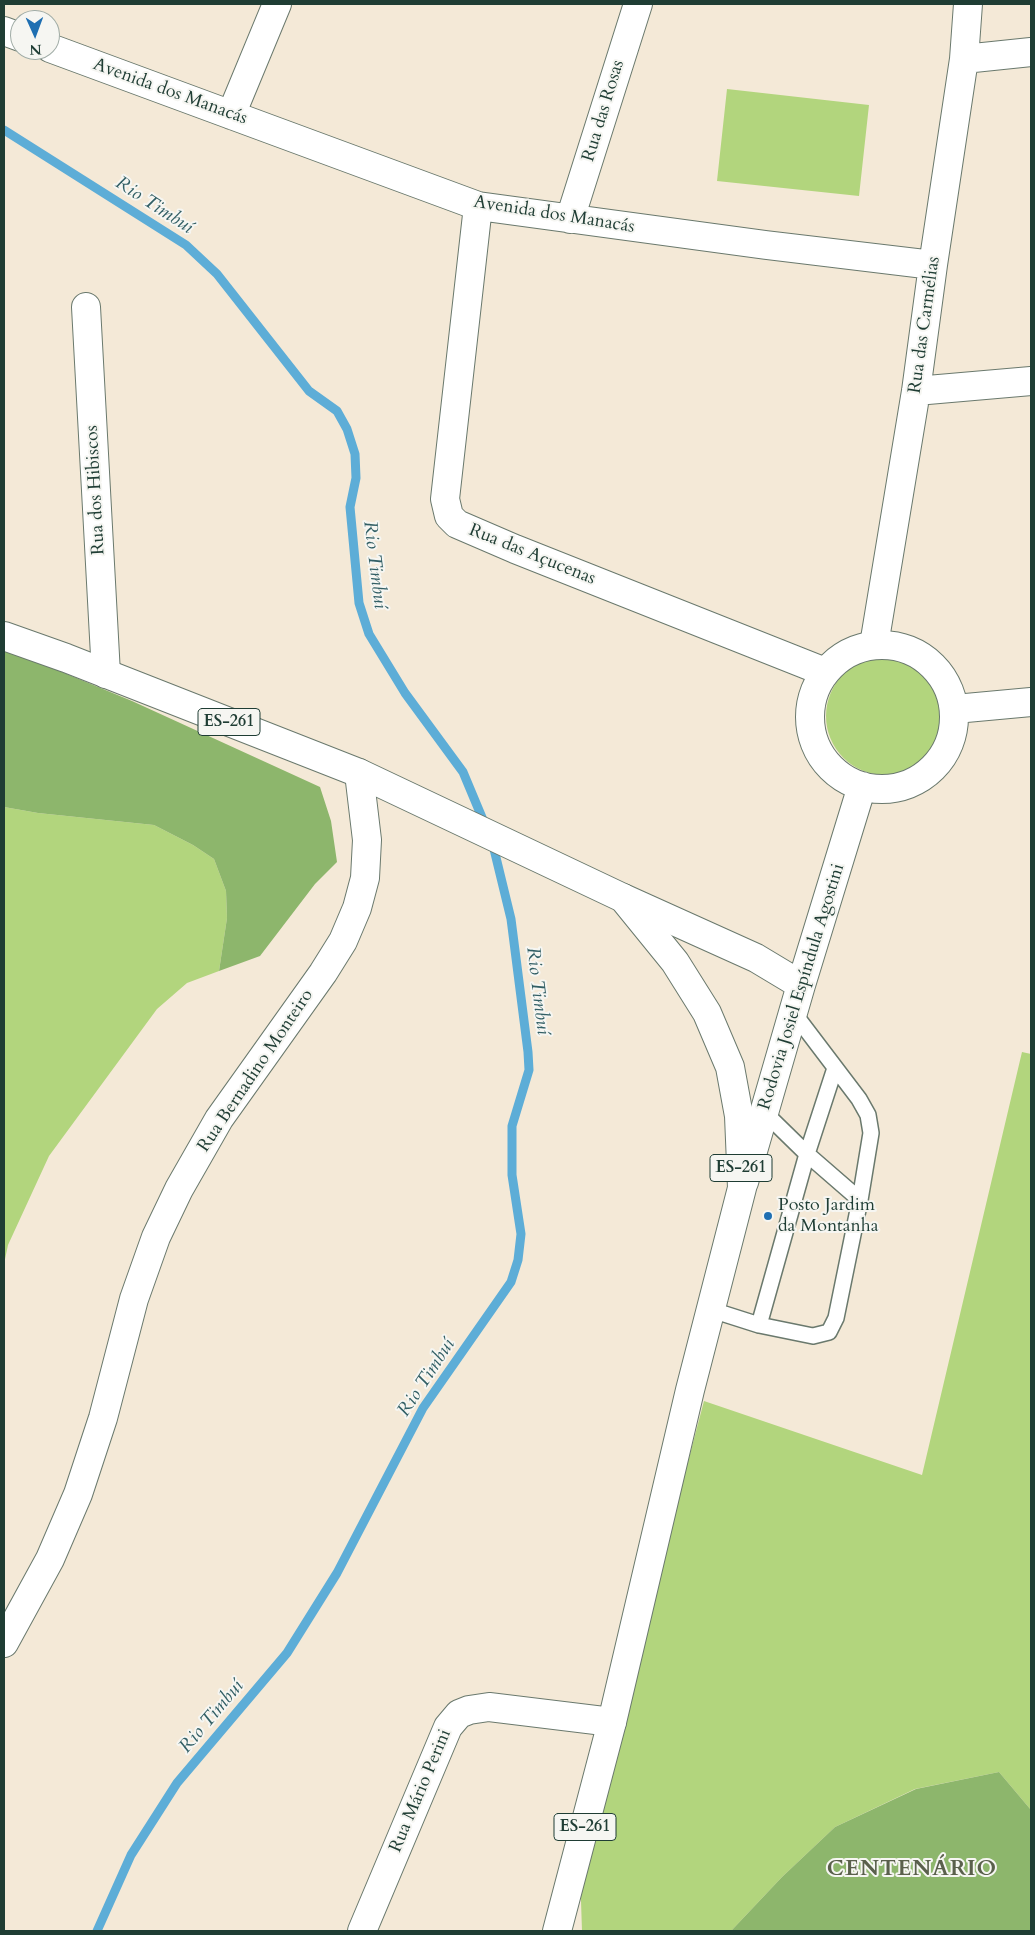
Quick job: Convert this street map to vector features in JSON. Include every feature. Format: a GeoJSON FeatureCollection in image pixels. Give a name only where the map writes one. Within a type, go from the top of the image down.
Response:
{"type":"FeatureCollection","features":[{"type":"Feature","properties":{"kind":"street"},"geometry":{"type":"LineString","coordinates":[[231,115],[276,4]]}},
{"type":"Feature","properties":{"kind":"street","name":"Rua das Rosas"},"geometry":{"type":"LineString","coordinates":[[570,219],[638,4]]}},
{"type":"Feature","properties":{"kind":"street","name":"Rua das Carmélias"},"geometry":{"type":"LineString","coordinates":[[874,645],[916,391],[964,59],[968,4]]}},
{"type":"Feature","properties":{"kind":"street","name":"Avenida dos Manacás"},"geometry":{"type":"LineString","coordinates":[[60,52],[478,206],[933,265]]}},
{"type":"Feature","properties":{"kind":"street"},"geometry":{"type":"LineString","coordinates":[[964,59],[1031,52]]}},
{"type":"Feature","properties":{"kind":"street","name":"Rua das Açucenas"},"geometry":{"type":"LineString","coordinates":[[478,206],[445,499],[449,516],[457,524],[506,546],[825,672]]}},
{"type":"Feature","properties":{"kind":"street","name":"Rua dos Hibiscos"},"geometry":{"type":"LineString","coordinates":[[86,307],[106,674]]}},
{"type":"Feature","properties":{"kind":"street"},"geometry":{"type":"LineString","coordinates":[[916,391],[1031,381]]}},
{"type":"Feature","properties":{"kind":"street","name":"ES-261"},"geometry":{"type":"LineString","coordinates":[[4,636],[359,773],[515,845],[623,898],[675,962],[707,1013],[730,1067],[739,1116],[742,1188],[690,1390],[612,1722],[558,1931]]}},
{"type":"Feature","properties":{"kind":"street"},"geometry":{"type":"LineString","coordinates":[[874,645],[902,647],[928,660],[946,682],[955,709],[952,737],[939,762],[918,780],[890,789],[862,786],[837,774],[819,752],[810,725],[812,697],[825,672],[847,654],[874,645]]}},
{"type":"Feature","properties":{"kind":"street"},"geometry":{"type":"LineString","coordinates":[[955,709],[1031,702]]}},
{"type":"Feature","properties":{"kind":"street","name":"Rua Bernadino Monteiro"},"geometry":{"type":"LineString","coordinates":[[4,1643],[50,1559],[78,1494],[103,1418],[134,1298],[156,1237],[179,1189],[219,1119],[323,974],[343,941],[358,908],[365,878],[367,840],[359,773]]}},
{"type":"Feature","properties":{"kind":"street","name":"Rodovia Josiel Espíndula Agostini"},"geometry":{"type":"LineString","coordinates":[[742,1188],[801,985],[862,786]]}},
{"type":"Feature","properties":{"kind":"street"},"geometry":{"type":"LineString","coordinates":[[623,898],[756,958],[801,985]]}},
{"type":"Feature","properties":{"kind":"street","name":"Rua Mário Perini"},"geometry":{"type":"LineString","coordinates":[[362,1931],[448,1727],[459,1714],[468,1710],[489,1707],[612,1722]]}},
{"type":"Feature","properties":{"kind":"lane"},"geometry":{"type":"LineString","coordinates":[[712,1310],[759,1325],[813,1336],[829,1332],[836,1318],[860,1200],[871,1133],[868,1115],[859,1099],[793,1012]]}},
{"type":"Feature","properties":{"kind":"lane"},"geometry":{"type":"LineString","coordinates":[[759,1325],[807,1154],[835,1068]]}},
{"type":"Feature","properties":{"kind":"lane"},"geometry":{"type":"LineString","coordinates":[[764,1112],[807,1154],[860,1200]]}},
{"type":"Feature","properties":{"kind":"green space"},"geometry":{"type":"Polygon","coordinates":[[[727,89],[869,105],[859,196],[717,181],[727,89]]]}},
{"type":"Feature","properties":{"kind":"green space"},"geometry":{"type":"Polygon","coordinates":[[[4,648],[132,701],[320,787],[331,821],[337,862],[315,884],[260,956],[219,971],[227,918],[226,891],[214,859],[193,845],[154,825],[38,813],[4,807],[4,648]]]}},
{"type":"Feature","properties":{"kind":"green space"},"geometry":{"type":"Polygon","coordinates":[[[885,657],[896,658],[918,667],[934,683],[943,705],[943,727],[934,749],[918,765],[896,774],[885,775],[874,774],[852,765],[836,749],[827,727],[826,716],[827,705],[836,683],[852,667],[874,658],[885,657]]]}},
{"type":"Feature","properties":{"kind":"green space"},"geometry":{"type":"Polygon","coordinates":[[[4,807],[38,813],[154,825],[193,845],[214,859],[226,891],[227,918],[219,971],[187,983],[157,1009],[49,1156],[8,1245],[4,1264],[4,807]]]}},
{"type":"Feature","properties":{"kind":"green space"},"geometry":{"type":"Polygon","coordinates":[[[1022,1052],[1031,1054],[1031,1810],[999,1772],[915,1789],[835,1827],[782,1877],[731,1931],[582,1931],[580,1871],[704,1401],[922,1475],[1022,1052]]]}},
{"type":"Feature","properties":{"kind":"green space"},"geometry":{"type":"Polygon","coordinates":[[[999,1772],[1031,1810],[1031,1931],[731,1931],[782,1877],[835,1827],[916,1789],[999,1772]]]}},
{"type":"Feature","properties":{"kind":"waterway","name":"Rio Timbuí"},"geometry":{"type":"LineString","coordinates":[[4,130],[186,245],[217,274],[309,391],[337,411],[347,429],[355,454],[356,478],[350,507],[359,603],[369,634],[405,693],[463,772],[486,827]]}},
{"type":"Feature","properties":{"kind":"waterway","name":"Rio Timbuí"},"geometry":{"type":"LineString","coordinates":[[97,1931],[131,1855],[177,1783],[287,1653],[337,1573],[423,1408],[511,1282],[518,1260],[521,1234],[512,1175],[512,1126],[529,1070],[511,919],[492,841]]}},
{"type":"Feature","properties":{"kind":"place","name":"Posto Jardim da Montanha"},"geometry":{"type":"Point","coordinates":[768,1216]}},
{"type":"Feature","properties":{"kind":"district","name":"CENTENÁRIO"},"geometry":{"type":"Point","coordinates":[912,1870]}}]}
